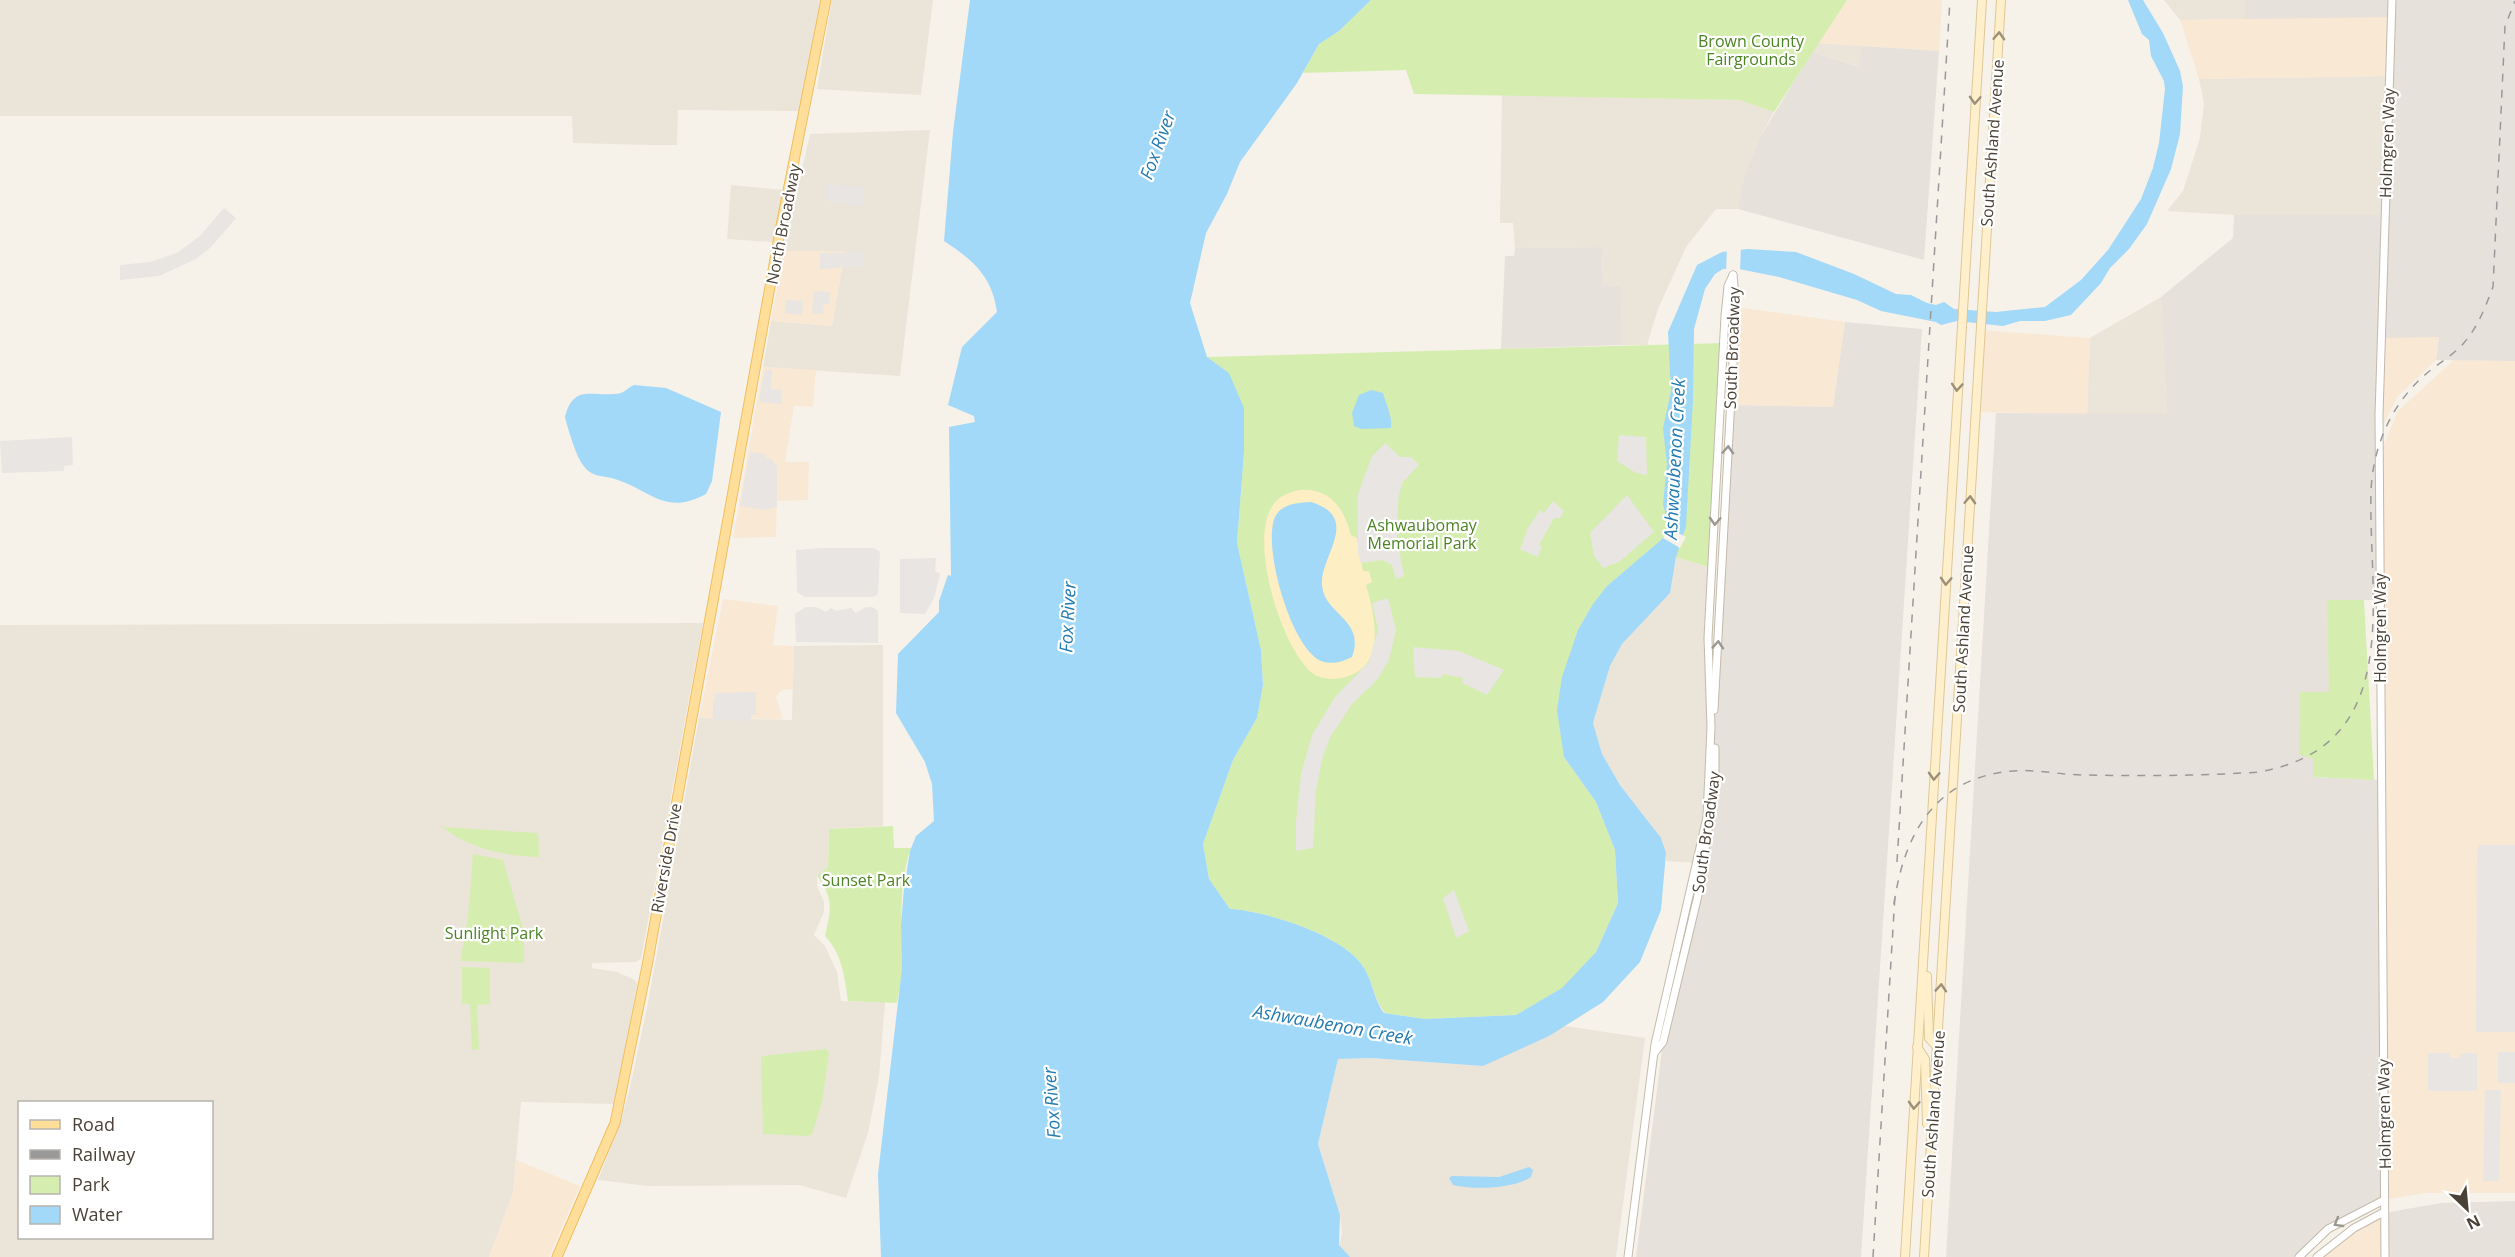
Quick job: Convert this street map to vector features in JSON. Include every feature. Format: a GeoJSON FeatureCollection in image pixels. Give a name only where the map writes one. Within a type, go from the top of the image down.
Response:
{"type":"FeatureCollection","features":[{"type":"Feature","properties":{"kind":"main road","name":"North Broadway"},"geometry":{"type":"LineString","coordinates":[[741,448],[826,0]]}},
{"type":"Feature","properties":{"kind":"main road","name":"South Ashland Avenue"},"geometry":{"type":"LineString","coordinates":[[1905,1257],[1982,0]]}},
{"type":"Feature","properties":{"kind":"main road","name":"South Ashland Avenue"},"geometry":{"type":"LineString","coordinates":[[1924,1257],[2001,0]]}},
{"type":"Feature","properties":{"kind":"main road","name":"Riverside Drive"},"geometry":{"type":"LineString","coordinates":[[557,1257],[615,1123],[647,966],[741,448]]}},
{"type":"Feature","properties":{"kind":"main road"},"geometry":{"type":"LineString","coordinates":[[1923,957],[1927,971],[1929,1038],[1937,1047]]}},
{"type":"Feature","properties":{"kind":"main road"},"geometry":{"type":"LineString","coordinates":[[1917,1047],[1925,1059],[1929,1160]]}},
{"type":"Feature","properties":{"kind":"street","name":"Holmgren Way"},"geometry":{"type":"LineString","coordinates":[[2385,1257],[2379,403],[2391,0]]}},
{"type":"Feature","properties":{"kind":"street","name":"South Broadway"},"geometry":{"type":"LineString","coordinates":[[1628,1257],[1655,1052],[1707,817],[1711,727],[1708,638],[1726,306],[1730,280],[1733,275],[1736,307],[1714,689],[1714,784],[1700,887],[1664,1042],[1655,1052]]}},
{"type":"Feature","properties":{"kind":"street"},"geometry":{"type":"LineString","coordinates":[[2300,1257],[2328,1229],[2384,1200]]}},
{"type":"Feature","properties":{"kind":"street"},"geometry":{"type":"LineString","coordinates":[[2317,1257],[2354,1228],[2384,1212]]}},
{"type":"Feature","properties":{"kind":"shaded area"},"geometry":{"type":"Polygon","coordinates":[[[0,0],[821,0],[800,111],[678,110],[677,145],[649,145],[573,143],[572,116],[0,116],[0,0]]]}},
{"type":"Feature","properties":{"kind":"shaded area"},"geometry":{"type":"Polygon","coordinates":[[[832,0],[933,0],[921,95],[817,89],[832,0]]]}},
{"type":"Feature","properties":{"kind":"shaded area"},"geometry":{"type":"Polygon","coordinates":[[[1847,0],[1942,0],[1939,51],[1818,43],[1847,0]]]}},
{"type":"Feature","properties":{"kind":"shaded area"},"geometry":{"type":"Polygon","coordinates":[[[2164,0],[2245,0],[2245,19],[2180,20],[2164,0]]]}},
{"type":"Feature","properties":{"kind":"shaded area"},"geometry":{"type":"Polygon","coordinates":[[[2245,0],[2515,0],[2515,361],[2436,360],[2439,337],[2380,338],[2380,600],[2328,600],[2329,692],[2300,692],[2314,759],[2314,777],[2382,780],[2384,1200],[2328,1229],[2299,1257],[1946,1257],[1996,413],[2167,414],[2161,297],[2233,238],[2234,215],[2384,215],[2391,17],[2245,19],[2245,0]]]}},
{"type":"Feature","properties":{"kind":"shaded area"},"geometry":{"type":"Polygon","coordinates":[[[2391,16],[2389,76],[2199,79],[2180,20],[2391,16]]]}},
{"type":"Feature","properties":{"kind":"shaded area"},"geometry":{"type":"Polygon","coordinates":[[[1818,43],[1862,46],[1860,67],[1812,52],[1818,43]]]}},
{"type":"Feature","properties":{"kind":"shaded area"},"geometry":{"type":"Polygon","coordinates":[[[1862,46],[1939,51],[1924,260],[1738,209],[1743,179],[1759,139],[1812,52],[1859,67],[1862,46]]]}},
{"type":"Feature","properties":{"kind":"shaded area"},"geometry":{"type":"Polygon","coordinates":[[[2389,76],[2384,215],[2234,215],[2167,211],[2183,191],[2200,138],[2204,103],[2199,79],[2389,76]]]}},
{"type":"Feature","properties":{"kind":"shaded area"},"geometry":{"type":"Polygon","coordinates":[[[1502,95],[1739,100],[1774,112],[1759,139],[1743,179],[1738,209],[1716,209],[1686,247],[1658,309],[1647,345],[1622,345],[1621,286],[1603,285],[1602,247],[1515,248],[1513,223],[1500,223],[1502,95]]]}},
{"type":"Feature","properties":{"kind":"shaded area"},"geometry":{"type":"Polygon","coordinates":[[[930,130],[900,376],[763,367],[771,321],[832,326],[845,251],[784,251],[810,134],[930,130]]]}},
{"type":"Feature","properties":{"kind":"shaded area"},"geometry":{"type":"Polygon","coordinates":[[[826,184],[865,188],[863,206],[827,202],[826,184]]]}},
{"type":"Feature","properties":{"kind":"shaded area"},"geometry":{"type":"Polygon","coordinates":[[[731,185],[783,190],[773,242],[727,239],[731,185]]]}},
{"type":"Feature","properties":{"kind":"shaded area"},"geometry":{"type":"Polygon","coordinates":[[[224,208],[236,218],[211,247],[196,259],[159,276],[120,280],[120,265],[150,262],[177,253],[200,236],[224,208]]]}},
{"type":"Feature","properties":{"kind":"shaded area"},"geometry":{"type":"Polygon","coordinates":[[[1602,247],[1603,285],[1621,286],[1622,345],[1501,349],[1505,256],[1514,256],[1515,248],[1602,247]]]}},
{"type":"Feature","properties":{"kind":"shaded area"},"geometry":{"type":"Polygon","coordinates":[[[784,251],[845,251],[832,326],[771,321],[784,251]]]}},
{"type":"Feature","properties":{"kind":"shaded area"},"geometry":{"type":"Polygon","coordinates":[[[864,252],[864,266],[820,269],[820,253],[864,252]]]}},
{"type":"Feature","properties":{"kind":"shaded area"},"geometry":{"type":"Polygon","coordinates":[[[814,291],[830,292],[829,304],[824,304],[823,314],[812,313],[814,291]]]}},
{"type":"Feature","properties":{"kind":"shaded area"},"geometry":{"type":"Polygon","coordinates":[[[2161,297],[2167,414],[2087,414],[2090,338],[2161,297]]]}},
{"type":"Feature","properties":{"kind":"shaded area"},"geometry":{"type":"Polygon","coordinates":[[[786,300],[803,301],[802,315],[785,313],[786,300]]]}},
{"type":"Feature","properties":{"kind":"shaded area"},"geometry":{"type":"Polygon","coordinates":[[[1736,307],[1845,322],[1833,407],[1731,405],[1736,307]]]}},
{"type":"Feature","properties":{"kind":"shaded area"},"geometry":{"type":"Polygon","coordinates":[[[1845,322],[1922,329],[1861,1257],[1636,1257],[1663,1042],[1708,832],[1712,803],[1715,739],[1714,689],[1731,405],[1833,407],[1845,322]]]}},
{"type":"Feature","properties":{"kind":"shaded area"},"geometry":{"type":"Polygon","coordinates":[[[1981,330],[2090,338],[2087,414],[1976,412],[1981,330]]]}},
{"type":"Feature","properties":{"kind":"shaded area"},"geometry":{"type":"Polygon","coordinates":[[[2380,337],[2439,337],[2436,360],[2397,397],[2379,433],[2380,337]]]}},
{"type":"Feature","properties":{"kind":"shaded area"},"geometry":{"type":"Polygon","coordinates":[[[2454,360],[2515,361],[2515,1193],[2425,1193],[2384,1200],[2379,456],[2398,411],[2454,360]]]}},
{"type":"Feature","properties":{"kind":"shaded area"},"geometry":{"type":"Polygon","coordinates":[[[763,367],[816,370],[813,407],[794,406],[785,462],[809,462],[808,500],[777,501],[776,537],[733,538],[763,367]]]}},
{"type":"Feature","properties":{"kind":"shaded area"},"geometry":{"type":"Polygon","coordinates":[[[765,370],[772,370],[771,389],[782,390],[781,404],[759,402],[765,370]]]}},
{"type":"Feature","properties":{"kind":"shaded area"},"geometry":{"type":"Polygon","coordinates":[[[1619,435],[1646,437],[1647,475],[1636,473],[1617,461],[1619,435]]]}},
{"type":"Feature","properties":{"kind":"shaded area"},"geometry":{"type":"Polygon","coordinates":[[[72,437],[73,465],[64,466],[64,471],[2,473],[0,441],[72,437]]]}},
{"type":"Feature","properties":{"kind":"shaded area"},"geometry":{"type":"Polygon","coordinates":[[[1385,443],[1400,457],[1411,457],[1419,465],[1402,483],[1398,500],[1397,539],[1404,576],[1396,579],[1392,565],[1382,560],[1361,563],[1358,553],[1358,494],[1372,456],[1385,443]]]}},
{"type":"Feature","properties":{"kind":"shaded area"},"geometry":{"type":"Polygon","coordinates":[[[750,452],[766,454],[765,458],[772,460],[777,466],[777,507],[765,510],[740,506],[750,452]]]}},
{"type":"Feature","properties":{"kind":"shaded area"},"geometry":{"type":"Polygon","coordinates":[[[1627,495],[1654,532],[1619,562],[1603,568],[1594,556],[1590,533],[1627,495]]]}},
{"type":"Feature","properties":{"kind":"shaded area"},"geometry":{"type":"Polygon","coordinates":[[[1553,501],[1564,511],[1560,518],[1554,518],[1539,545],[1542,547],[1538,557],[1520,549],[1528,528],[1540,510],[1544,513],[1553,501]]]}},
{"type":"Feature","properties":{"kind":"shaded area"},"geometry":{"type":"Polygon","coordinates":[[[874,548],[880,552],[878,594],[873,597],[805,597],[797,592],[796,550],[874,548]]]}},
{"type":"Feature","properties":{"kind":"shaded area"},"geometry":{"type":"Polygon","coordinates":[[[1676,557],[1712,568],[1706,817],[1697,863],[1666,861],[1666,853],[1649,822],[1620,785],[1602,754],[1593,723],[1610,666],[1622,644],[1670,593],[1676,557]]]}},
{"type":"Feature","properties":{"kind":"shaded area"},"geometry":{"type":"Polygon","coordinates":[[[936,558],[935,571],[940,574],[934,598],[925,614],[900,613],[900,559],[936,558]]]}},
{"type":"Feature","properties":{"kind":"shaded area"},"geometry":{"type":"Polygon","coordinates":[[[1388,598],[1396,630],[1389,660],[1377,680],[1352,704],[1331,736],[1323,756],[1316,790],[1313,848],[1296,851],[1296,822],[1301,774],[1312,735],[1335,697],[1369,662],[1378,629],[1372,603],[1388,598]]]}},
{"type":"Feature","properties":{"kind":"shaded area"},"geometry":{"type":"Polygon","coordinates":[[[723,599],[778,606],[773,645],[794,646],[793,690],[785,689],[778,693],[776,698],[783,719],[699,718],[723,599]]]}},
{"type":"Feature","properties":{"kind":"shaded area"},"geometry":{"type":"Polygon","coordinates":[[[806,607],[816,607],[826,612],[831,608],[836,611],[851,608],[856,613],[866,607],[872,607],[878,611],[878,643],[796,642],[795,614],[806,607]]]}},
{"type":"Feature","properties":{"kind":"shaded area"},"geometry":{"type":"Polygon","coordinates":[[[703,623],[641,959],[635,962],[592,963],[592,968],[617,972],[635,980],[637,985],[614,1104],[521,1102],[513,1193],[489,1257],[0,1257],[0,625],[703,623]]]}},
{"type":"Feature","properties":{"kind":"shaded area"},"geometry":{"type":"Polygon","coordinates":[[[883,645],[883,826],[829,829],[828,867],[817,876],[817,886],[824,902],[824,912],[814,935],[825,946],[837,972],[841,1001],[885,1002],[879,1077],[868,1133],[846,1198],[799,1185],[648,1186],[598,1180],[621,1121],[629,1092],[648,1003],[699,718],[792,720],[794,646],[883,645]]]}},
{"type":"Feature","properties":{"kind":"shaded area"},"geometry":{"type":"Polygon","coordinates":[[[1413,647],[1459,651],[1504,670],[1487,695],[1462,683],[1463,678],[1443,674],[1441,678],[1415,677],[1413,647]]]}},
{"type":"Feature","properties":{"kind":"shaded area"},"geometry":{"type":"Polygon","coordinates":[[[756,692],[756,715],[751,715],[751,721],[713,720],[716,693],[756,692]]]}},
{"type":"Feature","properties":{"kind":"shaded area"},"geometry":{"type":"Polygon","coordinates":[[[2479,845],[2515,845],[2515,1032],[2476,1032],[2477,851],[2479,845]]]}},
{"type":"Feature","properties":{"kind":"shaded area"},"geometry":{"type":"Polygon","coordinates":[[[1454,890],[1469,931],[1456,938],[1443,898],[1454,890]]]}},
{"type":"Feature","properties":{"kind":"shaded area"},"geometry":{"type":"Polygon","coordinates":[[[1565,1026],[1645,1038],[1616,1257],[1350,1257],[1339,1245],[1342,1234],[1340,1215],[1318,1144],[1338,1059],[1372,1058],[1483,1066],[1565,1026]]]}},
{"type":"Feature","properties":{"kind":"shaded area"},"geometry":{"type":"Polygon","coordinates":[[[2498,1052],[2515,1052],[2515,1083],[2498,1083],[2498,1052]]]}},
{"type":"Feature","properties":{"kind":"shaded area"},"geometry":{"type":"Polygon","coordinates":[[[2428,1053],[2449,1053],[2450,1058],[2460,1058],[2461,1053],[2477,1053],[2477,1091],[2432,1091],[2428,1089],[2428,1053]]]}},
{"type":"Feature","properties":{"kind":"shaded area"},"geometry":{"type":"Polygon","coordinates":[[[2485,1090],[2501,1090],[2499,1181],[2483,1181],[2485,1090]]]}},
{"type":"Feature","properties":{"kind":"shaded area"},"geometry":{"type":"Polygon","coordinates":[[[516,1160],[580,1186],[549,1257],[489,1257],[513,1193],[516,1160]]]}},
{"type":"Feature","properties":{"kind":"shaded area"},"geometry":{"type":"Polygon","coordinates":[[[2515,1201],[2515,1257],[2385,1257],[2384,1213],[2441,1203],[2515,1201]]]}},
{"type":"Feature","properties":{"kind":"shaded area"},"geometry":{"type":"Polygon","coordinates":[[[2384,1212],[2385,1257],[2317,1257],[2327,1247],[2384,1212]]]}},
{"type":"Feature","properties":{"kind":"green space","name":"Brown County Fairgrounds"},"geometry":{"type":"Polygon","coordinates":[[[1371,0],[1847,0],[1774,112],[1739,100],[1414,94],[1406,70],[1303,73],[1319,44],[1339,31],[1371,0]]]}},
{"type":"Feature","properties":{"kind":"green space","name":"Ashwaubomay Memorial Park"},"geometry":{"type":"Polygon","coordinates":[[[1724,343],[1712,568],[1676,557],[1661,541],[1607,586],[1564,757],[1596,802],[1615,850],[1618,903],[1596,952],[1563,988],[1516,1015],[1425,1019],[1385,1013],[1363,966],[1347,950],[1333,941],[1280,919],[1230,909],[1209,879],[1203,844],[1233,760],[1257,718],[1263,685],[1261,650],[1237,543],[1244,452],[1229,373],[1207,357],[1724,343]]]}},
{"type":"Feature","properties":{"kind":"green space"},"geometry":{"type":"Polygon","coordinates":[[[2327,600],[2364,600],[2374,780],[2314,777],[2313,759],[2299,754],[2300,692],[2329,692],[2327,600]]]}},
{"type":"Feature","properties":{"kind":"green space","name":"Sunset Park"},"geometry":{"type":"Polygon","coordinates":[[[893,826],[894,848],[911,848],[902,891],[902,970],[897,1003],[848,1001],[839,958],[825,936],[830,904],[826,891],[817,876],[828,867],[829,829],[893,826]]]}},
{"type":"Feature","properties":{"kind":"green space"},"geometry":{"type":"Polygon","coordinates":[[[442,827],[538,833],[539,857],[488,850],[464,841],[442,827]]]}},
{"type":"Feature","properties":{"kind":"green space","name":"Sunlight Park"},"geometry":{"type":"Polygon","coordinates":[[[473,854],[503,860],[524,932],[524,963],[460,961],[468,918],[473,854]]]}},
{"type":"Feature","properties":{"kind":"green space"},"geometry":{"type":"Polygon","coordinates":[[[462,967],[490,968],[490,1004],[477,1005],[479,1049],[472,1050],[470,1004],[462,1004],[462,967]]]}},
{"type":"Feature","properties":{"kind":"green space"},"geometry":{"type":"Polygon","coordinates":[[[826,1049],[829,1053],[822,1102],[812,1134],[808,1136],[763,1134],[761,1056],[826,1049]]]}},
{"type":"Feature","properties":{"kind":"sand"},"geometry":{"type":"Polygon","coordinates":[[[1300,490],[1320,492],[1340,508],[1351,535],[1357,538],[1363,571],[1369,571],[1372,582],[1366,585],[1373,612],[1375,640],[1372,653],[1366,664],[1357,672],[1342,678],[1321,678],[1311,672],[1300,659],[1279,617],[1271,592],[1264,542],[1266,521],[1278,499],[1300,490]]]}},
{"type":"Feature","properties":{"kind":"water"},"geometry":{"type":"Polygon","coordinates":[[[970,0],[1371,0],[1339,31],[1319,44],[1297,83],[1240,162],[1227,194],[1206,233],[1190,303],[1207,357],[1229,373],[1244,408],[1244,452],[1237,543],[1261,650],[1263,685],[1257,718],[1233,760],[1203,844],[1209,879],[1230,909],[1280,919],[1333,941],[1347,950],[1363,966],[1384,1013],[1425,1019],[1516,1015],[1562,988],[1596,952],[1618,903],[1615,850],[1596,802],[1564,757],[1557,710],[1562,677],[1578,630],[1593,604],[1607,586],[1661,540],[1669,528],[1663,504],[1667,464],[1663,428],[1671,391],[1668,332],[1697,265],[1722,252],[1748,249],[1796,252],[1854,274],[1896,294],[1911,295],[1936,305],[1944,302],[1954,309],[1996,312],[2045,307],[2081,280],[2108,250],[2141,199],[2153,168],[2159,143],[2164,81],[2151,56],[2149,40],[2142,34],[2128,0],[2143,0],[2163,33],[2180,71],[2183,86],[2180,134],[2171,169],[2147,224],[2129,249],[2110,268],[2101,283],[2071,315],[2045,321],[2020,321],[2003,326],[1957,321],[1941,325],[1881,311],[1857,300],[1779,277],[1739,269],[1723,269],[1715,274],[1705,289],[1694,329],[1693,400],[1686,526],[1676,557],[1670,593],[1622,644],[1610,666],[1593,723],[1602,754],[1620,785],[1661,838],[1666,853],[1661,910],[1640,962],[1603,1002],[1549,1036],[1483,1066],[1372,1058],[1338,1059],[1318,1144],[1340,1215],[1339,1245],[1350,1257],[881,1257],[878,1174],[902,968],[901,925],[904,888],[910,851],[916,836],[934,821],[932,784],[925,762],[896,713],[898,654],[939,612],[939,601],[948,575],[951,576],[949,427],[975,422],[974,416],[948,405],[962,347],[997,312],[991,288],[986,279],[972,262],[944,241],[953,132],[970,0]]]}},
{"type":"Feature","properties":{"kind":"water"},"geometry":{"type":"Polygon","coordinates":[[[634,385],[666,388],[721,412],[712,481],[706,494],[680,503],[669,502],[615,479],[594,474],[580,461],[565,417],[569,406],[580,395],[621,393],[634,385]]]}},
{"type":"Feature","properties":{"kind":"water"},"geometry":{"type":"Polygon","coordinates":[[[1371,390],[1383,393],[1390,415],[1391,428],[1361,429],[1354,426],[1352,413],[1359,395],[1371,390]]]}},
{"type":"Feature","properties":{"kind":"water"},"geometry":{"type":"Polygon","coordinates":[[[1311,502],[1326,509],[1334,518],[1335,538],[1323,573],[1322,585],[1324,595],[1354,634],[1355,644],[1352,657],[1337,662],[1321,661],[1310,652],[1299,637],[1282,595],[1272,550],[1272,531],[1278,512],[1286,506],[1311,502]]]}},
{"type":"Feature","properties":{"kind":"water"},"geometry":{"type":"Polygon","coordinates":[[[1529,1167],[1533,1170],[1531,1177],[1504,1186],[1462,1187],[1453,1185],[1449,1178],[1452,1176],[1499,1177],[1529,1167]]]}},
{"type":"Feature","properties":{"kind":"pier"},"geometry":{"type":"Polygon","coordinates":[[[1741,246],[1740,272],[1726,272],[1727,248],[1741,246]]]}},
{"type":"Feature","properties":{"kind":"pier"},"geometry":{"type":"Polygon","coordinates":[[[1668,528],[1686,537],[1680,548],[1663,538],[1668,528]]]}},
{"type":"Feature","properties":{"kind":"railway"},"geometry":{"type":"LineString","coordinates":[[1897,862],[1950,0]]}},
{"type":"Feature","properties":{"kind":"railway"},"geometry":{"type":"LineString","coordinates":[[1894,904],[1899,878],[1915,833],[1928,813],[1944,797],[1963,784],[1986,776],[2013,771],[2128,776],[2259,772],[2306,757],[2338,732],[2358,700],[2369,662],[2373,621],[2371,491],[2380,441],[2394,411],[2415,385],[2455,352],[2468,338],[2481,317],[2493,287],[2505,26],[2515,1]]}},
{"type":"Feature","properties":{"kind":"railway"},"geometry":{"type":"LineString","coordinates":[[1873,1257],[1895,895]]}},
{"type":"Feature","properties":{"kind":"water label","name":"Fox River"},"geometry":{"type":"Point","coordinates":[1157,145]}},
{"type":"Feature","properties":{"kind":"water label","name":"Ashwaubenon Creek"},"geometry":{"type":"Point","coordinates":[1674,459]}},
{"type":"Feature","properties":{"kind":"water label","name":"Fox River"},"geometry":{"type":"Point","coordinates":[1067,617]}},
{"type":"Feature","properties":{"kind":"water label","name":"Ashwaubenon Creek"},"geometry":{"type":"Point","coordinates":[1333,1024]}},
{"type":"Feature","properties":{"kind":"water label","name":"Fox River"},"geometry":{"type":"Point","coordinates":[1051,1103]}}]}
